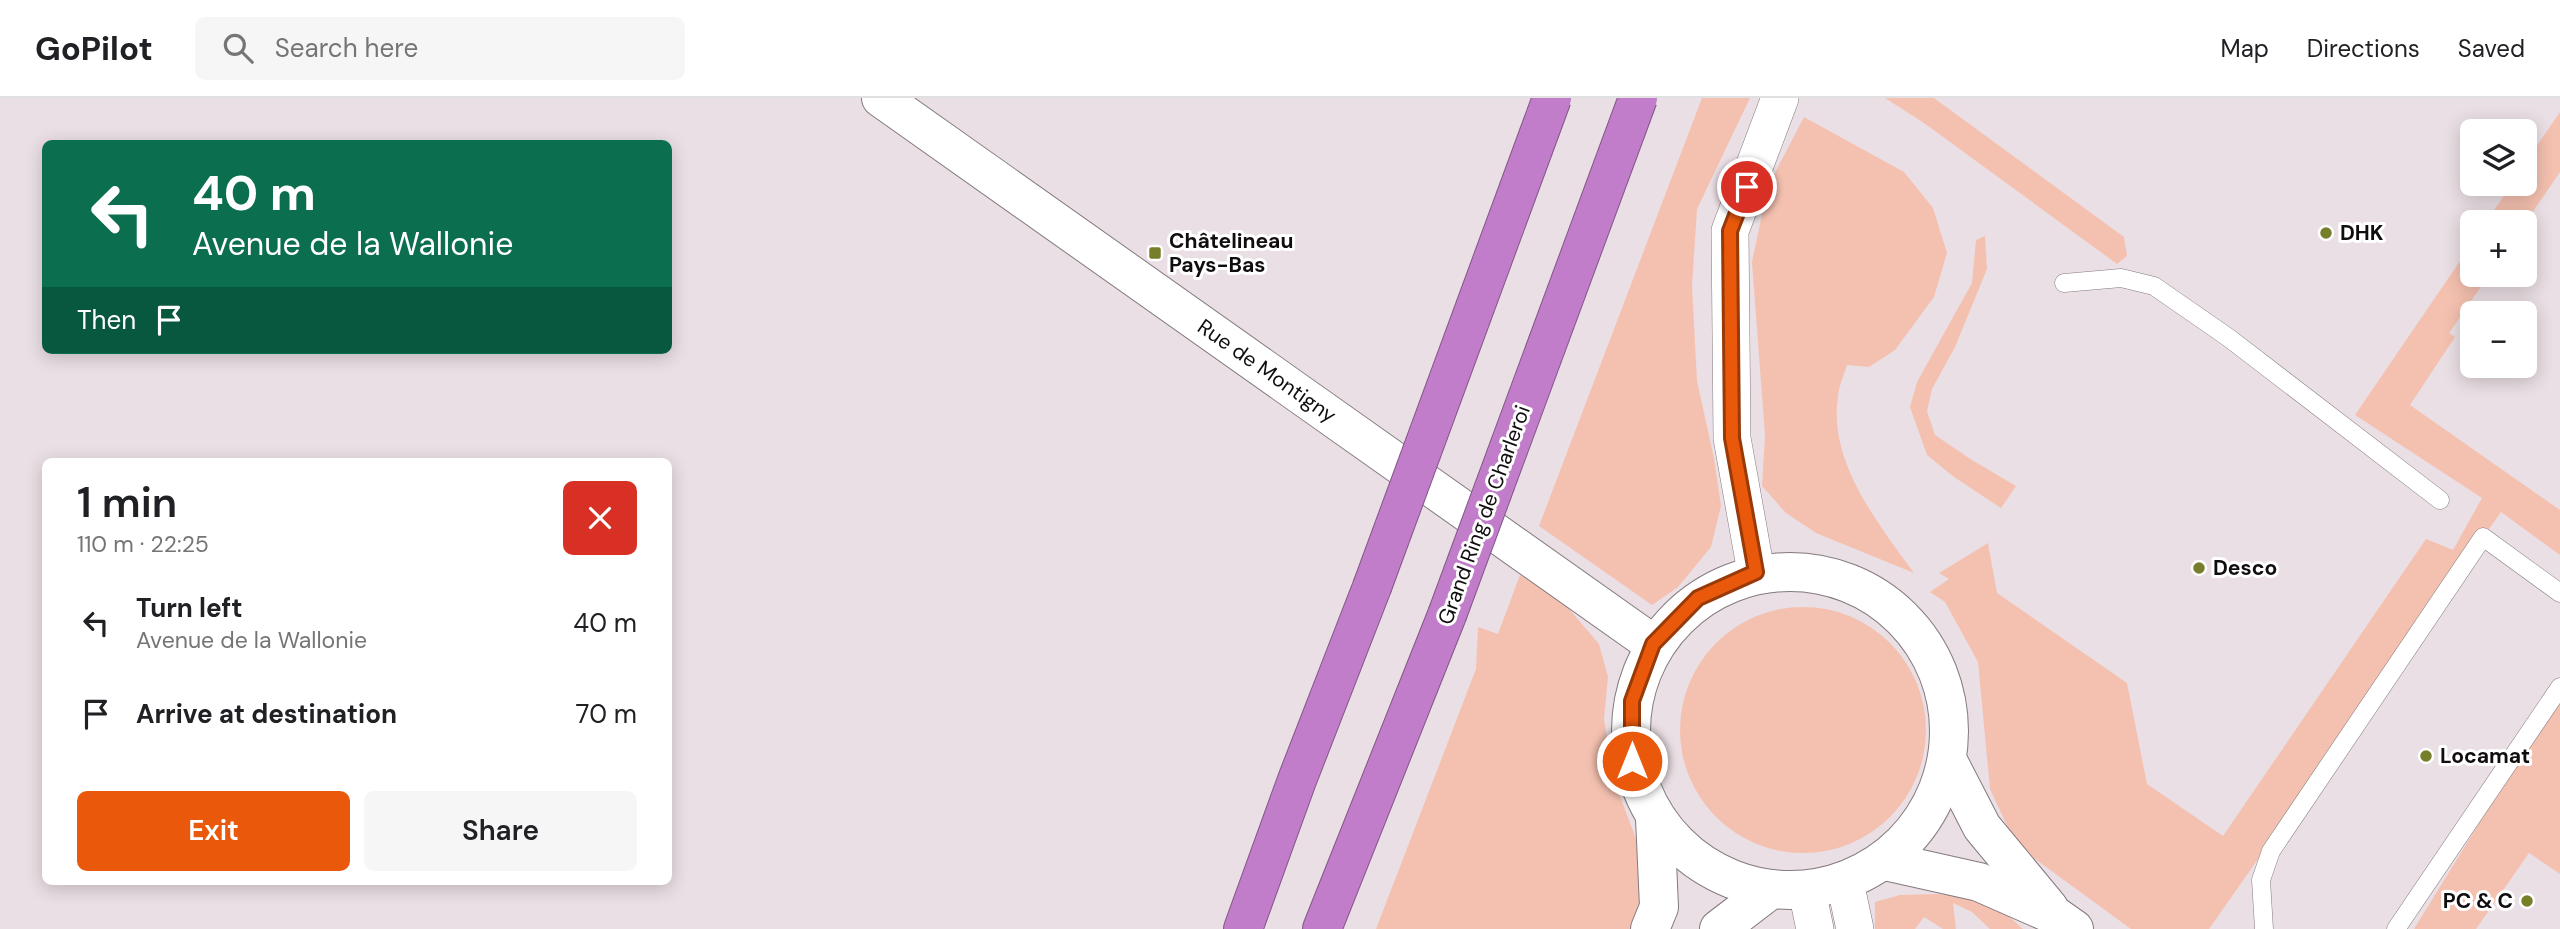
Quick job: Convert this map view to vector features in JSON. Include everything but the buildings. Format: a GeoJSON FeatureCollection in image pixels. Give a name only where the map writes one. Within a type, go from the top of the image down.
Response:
{"type":"FeatureCollection","features":[{"type":"Feature","properties":{"kind":"highway"},"geometry":{"type":"LineString","coordinates":[[1243,929],[1552,98]]}},
{"type":"Feature","properties":{"kind":"highway","name":"Grand Ring de Charleroi"},"geometry":{"type":"LineString","coordinates":[[1322,929],[1447,615],[1638,98]]}},
{"type":"Feature","properties":{"kind":"main road","name":"Rue de Montigny"},"geometry":{"type":"LineString","coordinates":[[881,98],[1653,644]]}},
{"type":"Feature","properties":{"kind":"main road"},"geometry":{"type":"LineString","coordinates":[[1650,929],[1659,907],[1655,818],[1632,761],[1632,701],[1653,644],[1698,598],[1756,572],[1836,575],[1904,616],[1945,684],[1948,763],[1926,818],[1885,861],[1845,882],[1807,891],[1770,890],[1704,867],[1655,818]]}},
{"type":"Feature","properties":{"kind":"main road"},"geometry":{"type":"LineString","coordinates":[[1948,763],[1982,827],[2064,922]]}},
{"type":"Feature","properties":{"kind":"main road"},"geometry":{"type":"LineString","coordinates":[[1885,861],[1979,882],[2064,922]]}},
{"type":"Feature","properties":{"kind":"main road"},"geometry":{"type":"LineString","coordinates":[[1719,929],[1770,890]]}},
{"type":"Feature","properties":{"kind":"street"},"geometry":{"type":"LineString","coordinates":[[1756,572],[1732,438],[1730,231],[1780,98]]}},
{"type":"Feature","properties":{"kind":"street"},"geometry":{"type":"LineString","coordinates":[[1845,882],[1855,929]]}},
{"type":"Feature","properties":{"kind":"street"},"geometry":{"type":"LineString","coordinates":[[1807,891],[1815,929]]}},
{"type":"Feature","properties":{"kind":"lane"},"geometry":{"type":"LineString","coordinates":[[2064,284],[2122,278],[2154,286],[2229,338],[2440,500]]}},
{"type":"Feature","properties":{"kind":"lane"},"geometry":{"type":"LineString","coordinates":[[2264,929],[2261,880],[2271,850],[2483,537],[2560,593]]}},
{"type":"Feature","properties":{"kind":"lane"},"geometry":{"type":"LineString","coordinates":[[2396,929],[2560,687]]}},
{"type":"Feature","properties":{"kind":"shaded area"},"geometry":{"type":"Polygon","coordinates":[[[1702,98],[1750,98],[1697,209],[1692,286],[1697,381],[1714,458],[1721,506],[1711,547],[1678,587],[1652,605],[1539,526],[1702,98]]]}},
{"type":"Feature","properties":{"kind":"shaded area"},"geometry":{"type":"Polygon","coordinates":[[[1885,98],[1934,98],[2124,237],[2127,256],[2117,264],[1924,123],[1885,98]]]}},
{"type":"Feature","properties":{"kind":"shaded area"},"geometry":{"type":"Polygon","coordinates":[[[2560,112],[2560,172],[2534,210],[2494,210],[2504,196],[2537,196],[2537,146],[2560,112]]]}},
{"type":"Feature","properties":{"kind":"shaded area"},"geometry":{"type":"Polygon","coordinates":[[[1804,117],[1904,172],[1933,208],[1947,253],[1934,297],[1895,350],[1869,367],[1847,365],[1838,396],[1837,421],[1848,468],[1871,512],[1914,573],[1816,533],[1786,513],[1762,486],[1765,436],[1752,262],[1768,186],[1804,117]]]}},
{"type":"Feature","properties":{"kind":"shaded area"},"geometry":{"type":"Polygon","coordinates":[[[1985,236],[1987,269],[1955,347],[1932,389],[1927,411],[1935,435],[2016,486],[2001,508],[1954,477],[1927,455],[1910,407],[1917,382],[1972,283],[1976,240],[1985,236]]]}},
{"type":"Feature","properties":{"kind":"shaded area"},"geometry":{"type":"Polygon","coordinates":[[[2460,261],[2460,287],[2481,287],[2471,301],[2460,301],[2460,317],[2449,333],[2455,337],[2410,405],[2560,510],[2560,555],[2501,512],[2209,929],[2131,929],[2016,845],[1990,789],[1978,662],[1945,602],[1930,592],[1949,579],[1939,573],[1988,543],[1997,593],[2127,683],[2147,784],[2223,836],[2426,539],[2453,550],[2482,498],[2355,415],[2460,261]]]}},
{"type":"Feature","properties":{"kind":"shaded area"},"geometry":{"type":"Polygon","coordinates":[[[1520,575],[1563,602],[1599,644],[1608,677],[1604,719],[1613,778],[1641,852],[1649,901],[1632,929],[1376,929],[1476,669],[1478,627],[1498,634],[1520,575]]]}},
{"type":"Feature","properties":{"kind":"shaded area"},"geometry":{"type":"Polygon","coordinates":[[[1803,607],[1827,609],[1850,616],[1890,643],[1917,683],[1924,706],[1924,754],[1917,777],[1890,817],[1850,844],[1827,851],[1803,853],[1779,851],[1756,844],[1716,817],[1689,777],[1682,754],[1680,730],[1682,706],[1689,683],[1716,643],[1756,616],[1779,609],[1803,607]]]}},
{"type":"Feature","properties":{"kind":"shaded area"},"geometry":{"type":"Polygon","coordinates":[[[2560,692],[2560,874],[2529,853],[2476,929],[2414,929],[2560,692]]]}},
{"type":"Feature","properties":{"kind":"shaded area"},"geometry":{"type":"Polygon","coordinates":[[[1936,894],[1988,898],[2023,929],[1990,929],[1972,912],[1953,903],[1956,929],[1943,929],[1924,917],[1915,929],[1875,929],[1875,902],[1900,895],[1936,894]]]}},
{"type":"Feature","properties":{"kind":"place","name":"DHK"},"geometry":{"type":"Point","coordinates":[2326,233]}},
{"type":"Feature","properties":{"kind":"place","name":"Châtelineau Pays-Bas"},"geometry":{"type":"Point","coordinates":[1155,253]}},
{"type":"Feature","properties":{"kind":"place","name":"Desco"},"geometry":{"type":"Point","coordinates":[2199,568]}},
{"type":"Feature","properties":{"kind":"place","name":"Locamat"},"geometry":{"type":"Point","coordinates":[2426,756]}},
{"type":"Feature","properties":{"kind":"place","name":"PC & C"},"geometry":{"type":"Point","coordinates":[2527,901]}},
{"type":"Feature","properties":{"kind":"route"},"geometry":{"type":"LineString","coordinates":[[1632,761],[1632,701],[1653,644],[1698,598],[1756,572],[1732,438],[1730,231],[1747,187]]}}]}
